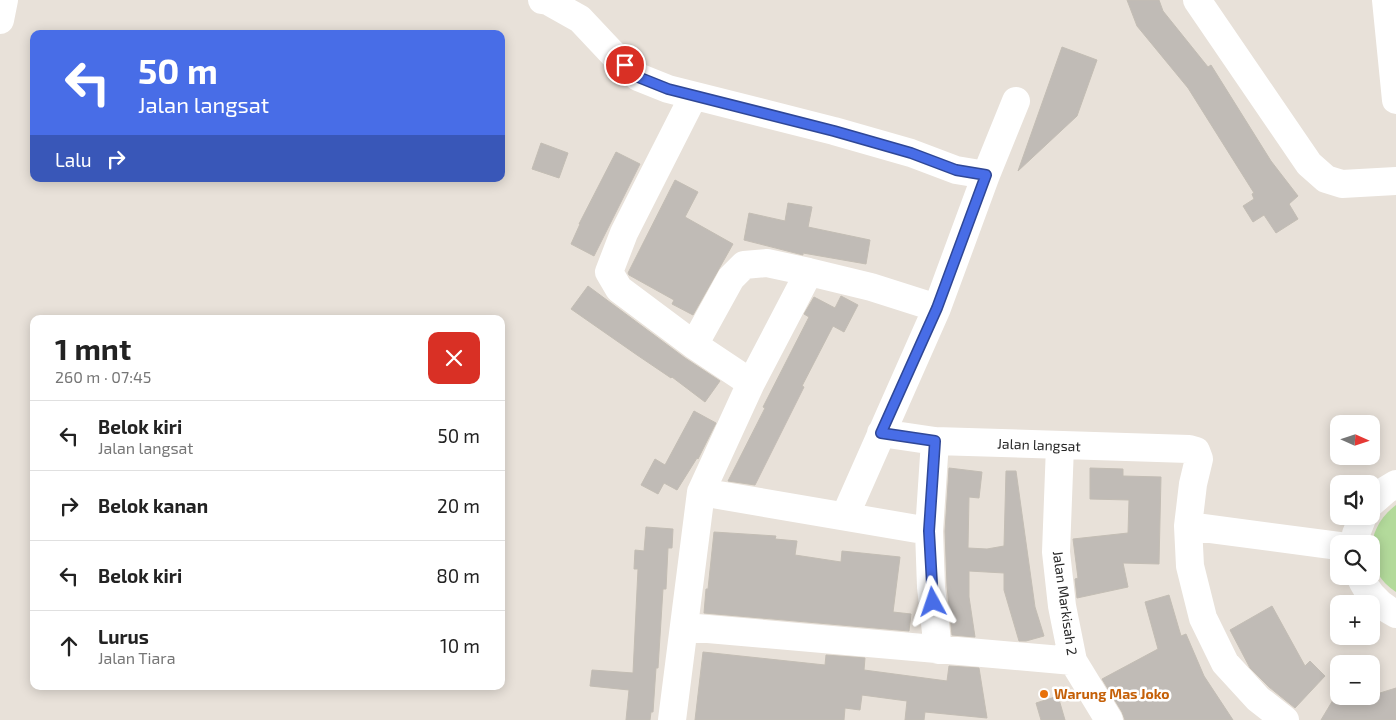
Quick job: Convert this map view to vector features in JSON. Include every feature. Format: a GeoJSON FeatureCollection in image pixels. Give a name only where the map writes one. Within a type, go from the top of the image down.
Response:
{"type":"FeatureCollection","features":[{"type":"Feature","properties":{"kind":"street"},"geometry":{"type":"LineString","coordinates":[[0,20],[4,0]]}},
{"type":"Feature","properties":{"kind":"street"},"geometry":{"type":"LineString","coordinates":[[542,0],[548,1],[580,20],[638,77],[668,89],[693,97],[834,131],[911,153],[956,170],[986,175]]}},
{"type":"Feature","properties":{"kind":"street"},"geometry":{"type":"LineString","coordinates":[[1197,0],[1309,164],[1326,179],[1342,184],[1396,181]]}},
{"type":"Feature","properties":{"kind":"street"},"geometry":{"type":"LineString","coordinates":[[1386,0],[1396,100]]}},
{"type":"Feature","properties":{"kind":"street"},"geometry":{"type":"LineString","coordinates":[[693,97],[624,233],[609,272],[619,289],[694,345],[751,382]]}},
{"type":"Feature","properties":{"kind":"street"},"geometry":{"type":"LineString","coordinates":[[845,516],[937,308],[986,175],[1016,101]]}},
{"type":"Feature","properties":{"kind":"street"},"geometry":{"type":"LineString","coordinates":[[694,345],[731,278],[744,265],[767,263],[809,272],[871,287],[937,308]]}},
{"type":"Feature","properties":{"kind":"street"},"geometry":{"type":"LineString","coordinates":[[672,720],[701,492],[751,382],[809,272]]}},
{"type":"Feature","properties":{"kind":"street","name":"Jalan langsat"},"geometry":{"type":"LineString","coordinates":[[881,433],[935,441],[1189,449],[1196,451],[1199,459],[1193,484],[1188,526]]}},
{"type":"Feature","properties":{"kind":"street"},"geometry":{"type":"LineString","coordinates":[[935,441],[929,531],[931,586],[938,650]]}},
{"type":"Feature","properties":{"kind":"street","name":"Jalan Markisah 2"},"geometry":{"type":"LineString","coordinates":[[1060,446],[1056,552],[1062,606],[1073,662],[1109,720]]}},
{"type":"Feature","properties":{"kind":"street"},"geometry":{"type":"LineString","coordinates":[[1380,495],[1396,484]]}},
{"type":"Feature","properties":{"kind":"street"},"geometry":{"type":"LineString","coordinates":[[701,492],[929,531]]}},
{"type":"Feature","properties":{"kind":"street"},"geometry":{"type":"LineString","coordinates":[[1285,720],[1258,699],[1225,663],[1203,618],[1190,566],[1188,526],[1330,545]]}},
{"type":"Feature","properties":{"kind":"street"},"geometry":{"type":"LineString","coordinates":[[1365,585],[1372,597],[1386,609],[1396,614]]}},
{"type":"Feature","properties":{"kind":"street"},"geometry":{"type":"LineString","coordinates":[[685,626],[1073,662]]}},
{"type":"Feature","properties":{"kind":"green space"},"geometry":{"type":"Polygon","coordinates":[[[1396,505],[1396,592],[1380,576],[1380,535],[1374,535],[1386,514],[1396,505]]]}},
{"type":"Feature","properties":{"kind":"building"},"geometry":{"type":"Polygon","coordinates":[[[1127,0],[1159,0],[1163,11],[1208,67],[1211,65],[1271,161],[1298,196],[1289,204],[1298,219],[1276,233],[1264,215],[1253,222],[1243,206],[1254,199],[1252,194],[1254,193],[1188,88],[1137,26],[1127,0]]]}},
{"type":"Feature","properties":{"kind":"building"},"geometry":{"type":"Polygon","coordinates":[[[1062,47],[1097,60],[1077,116],[1018,171],[1062,47]]]}},
{"type":"Feature","properties":{"kind":"building"},"geometry":{"type":"Polygon","coordinates":[[[541,143],[568,153],[559,178],[532,169],[541,143]]]}},
{"type":"Feature","properties":{"kind":"building"},"geometry":{"type":"Polygon","coordinates":[[[616,152],[640,164],[594,256],[571,244],[579,224],[616,152]]]}},
{"type":"Feature","properties":{"kind":"building"},"geometry":{"type":"Polygon","coordinates":[[[675,180],[698,192],[685,217],[733,244],[693,315],[672,304],[674,300],[628,273],[675,180]]]}},
{"type":"Feature","properties":{"kind":"building"},"geometry":{"type":"Polygon","coordinates":[[[788,203],[812,207],[808,227],[870,240],[866,264],[803,253],[803,255],[744,240],[749,213],[785,221],[788,203]]]}},
{"type":"Feature","properties":{"kind":"building"},"geometry":{"type":"Polygon","coordinates":[[[588,286],[685,358],[720,381],[705,402],[672,377],[571,309],[588,286]]]}},
{"type":"Feature","properties":{"kind":"building"},"geometry":{"type":"Polygon","coordinates":[[[841,296],[858,305],[844,332],[833,326],[755,485],[728,481],[809,317],[804,314],[814,297],[835,308],[841,296]]]}},
{"type":"Feature","properties":{"kind":"building"},"geometry":{"type":"Polygon","coordinates":[[[694,411],[716,423],[698,459],[677,490],[664,483],[658,494],[641,485],[655,459],[665,465],[694,411]]]}},
{"type":"Feature","properties":{"kind":"building"},"geometry":{"type":"Polygon","coordinates":[[[949,468],[982,472],[979,498],[969,497],[968,548],[987,549],[1004,546],[1006,471],[1016,471],[1035,607],[1044,636],[1019,641],[1004,590],[1004,573],[969,571],[969,597],[975,637],[952,635],[947,586],[945,531],[949,468]]]}},
{"type":"Feature","properties":{"kind":"building"},"geometry":{"type":"Polygon","coordinates":[[[1090,468],[1123,469],[1123,476],[1161,477],[1159,564],[1123,563],[1128,587],[1077,598],[1075,579],[1078,578],[1073,539],[1128,533],[1129,500],[1090,499],[1090,468]]]}},
{"type":"Feature","properties":{"kind":"building"},"geometry":{"type":"Polygon","coordinates":[[[646,527],[673,529],[672,548],[668,548],[666,589],[663,589],[653,712],[651,712],[650,720],[626,720],[629,690],[590,686],[592,670],[633,673],[638,569],[634,569],[635,550],[644,551],[646,527]]]}},
{"type":"Feature","properties":{"kind":"building"},"geometry":{"type":"Polygon","coordinates":[[[714,532],[776,536],[775,539],[797,541],[795,555],[841,562],[842,551],[900,557],[893,612],[911,614],[909,631],[704,613],[714,532]]]}},
{"type":"Feature","properties":{"kind":"building"},"geometry":{"type":"Polygon","coordinates":[[[1169,595],[1181,636],[1186,634],[1204,676],[1233,720],[1125,720],[1102,679],[1158,649],[1145,602],[1169,595]]]}},
{"type":"Feature","properties":{"kind":"building"},"geometry":{"type":"Polygon","coordinates":[[[1272,606],[1305,666],[1310,661],[1325,676],[1295,708],[1269,687],[1250,668],[1230,630],[1272,606]]]}},
{"type":"Feature","properties":{"kind":"building"},"geometry":{"type":"Polygon","coordinates":[[[703,652],[825,665],[826,655],[865,658],[864,670],[947,681],[949,666],[979,668],[987,718],[925,712],[924,720],[905,720],[907,701],[862,695],[860,710],[845,708],[844,720],[695,720],[703,652]]]}},
{"type":"Feature","properties":{"kind":"building"},"geometry":{"type":"Polygon","coordinates":[[[1396,688],[1396,720],[1321,720],[1330,705],[1380,705],[1380,693],[1396,688]]]}},
{"type":"Feature","properties":{"kind":"building"},"geometry":{"type":"Polygon","coordinates":[[[1058,696],[1065,720],[1041,720],[1036,703],[1058,696]]]}},
{"type":"Feature","properties":{"kind":"place","name":"Warung Mas Joko"},"geometry":{"type":"Point","coordinates":[1044,694]}},
{"type":"Feature","properties":{"kind":"route"},"geometry":{"type":"LineString","coordinates":[[625,65],[638,77],[693,97],[834,131],[911,153],[956,170],[986,175],[937,308],[881,433],[935,441],[929,531],[933,602]]}}]}
